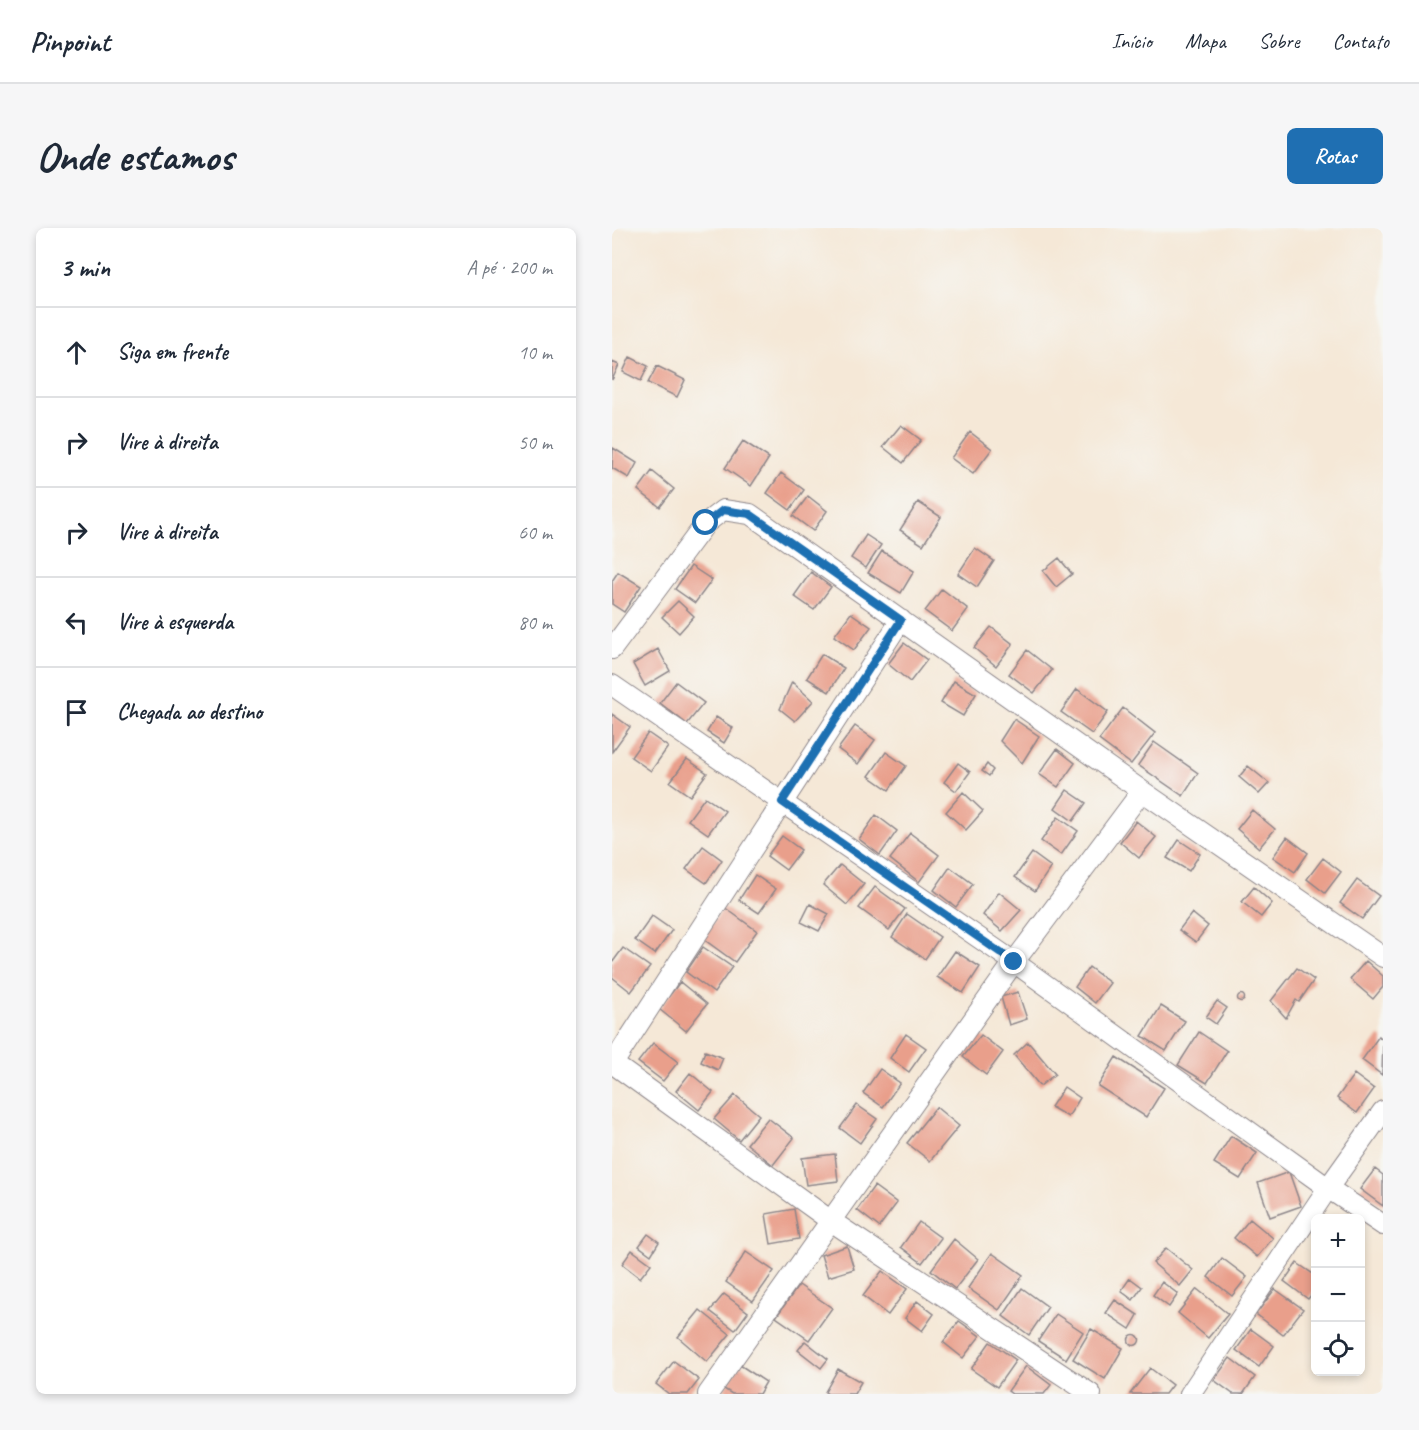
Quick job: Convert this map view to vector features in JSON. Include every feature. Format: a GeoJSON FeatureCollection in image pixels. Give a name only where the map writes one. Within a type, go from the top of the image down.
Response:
{"type":"FeatureCollection","features":[{"type":"Feature","properties":{"kind":"street"},"geometry":{"type":"LineString","coordinates":[[612,649],[706,523],[723,510],[750,514],[1142,791],[1383,957]]}},
{"type":"Feature","properties":{"kind":"street"},"geometry":{"type":"LineString","coordinates":[[901,620],[612,1064],[831,1221],[1091,1394]]}},
{"type":"Feature","properties":{"kind":"street"},"geometry":{"type":"LineString","coordinates":[[612,685],[1014,962],[1383,1225]]}},
{"type":"Feature","properties":{"kind":"street"},"geometry":{"type":"LineString","coordinates":[[708,1394],[1014,962],[1142,791]]}},
{"type":"Feature","properties":{"kind":"street"},"geometry":{"type":"LineString","coordinates":[[1190,1394],[1328,1188],[1383,1111]]}},
{"type":"Feature","properties":{"kind":"building"},"geometry":{"type":"Polygon","coordinates":[[[630,357],[648,366],[641,381],[623,372],[630,357]]]}},
{"type":"Feature","properties":{"kind":"building"},"geometry":{"type":"Polygon","coordinates":[[[612,362],[619,365],[612,380],[612,362]]]}},
{"type":"Feature","properties":{"kind":"building"},"geometry":{"type":"Polygon","coordinates":[[[657,366],[685,380],[677,397],[648,383],[657,366]]]}},
{"type":"Feature","properties":{"kind":"building"},"geometry":{"type":"Polygon","coordinates":[[[901,425],[921,440],[903,463],[883,447],[901,425]]]}},
{"type":"Feature","properties":{"kind":"building"},"geometry":{"type":"Polygon","coordinates":[[[970,432],[992,449],[973,474],[951,458],[970,432]]]}},
{"type":"Feature","properties":{"kind":"building"},"geometry":{"type":"Polygon","coordinates":[[[743,441],[769,458],[751,486],[725,468],[743,441]]]}},
{"type":"Feature","properties":{"kind":"building"},"geometry":{"type":"Polygon","coordinates":[[[613,448],[637,463],[629,478],[612,468],[613,448]]]}},
{"type":"Feature","properties":{"kind":"building"},"geometry":{"type":"Polygon","coordinates":[[[652,471],[674,489],[660,507],[638,490],[652,471]]]}},
{"type":"Feature","properties":{"kind":"building"},"geometry":{"type":"Polygon","coordinates":[[[781,473],[804,490],[790,510],[767,493],[781,473]]]}},
{"type":"Feature","properties":{"kind":"building"},"geometry":{"type":"Polygon","coordinates":[[[808,496],[827,511],[813,531],[793,516],[808,496]]]}},
{"type":"Feature","properties":{"kind":"building"},"geometry":{"type":"Polygon","coordinates":[[[918,502],[941,517],[923,545],[900,530],[918,502]]]}},
{"type":"Feature","properties":{"kind":"building"},"geometry":{"type":"Polygon","coordinates":[[[866,535],[881,545],[866,568],[851,558],[866,535]]]}},
{"type":"Feature","properties":{"kind":"building"},"geometry":{"type":"Polygon","coordinates":[[[975,548],[994,561],[977,587],[958,574],[975,548]]]}},
{"type":"Feature","properties":{"kind":"building"},"geometry":{"type":"Polygon","coordinates":[[[882,551],[914,571],[901,593],[868,573],[882,551]]]}},
{"type":"Feature","properties":{"kind":"building"},"geometry":{"type":"Polygon","coordinates":[[[1059,558],[1072,574],[1056,587],[1043,571],[1059,558]]]}},
{"type":"Feature","properties":{"kind":"building"},"geometry":{"type":"Polygon","coordinates":[[[691,566],[712,580],[695,603],[675,589],[691,566]]]}},
{"type":"Feature","properties":{"kind":"building"},"geometry":{"type":"Polygon","coordinates":[[[618,572],[641,586],[624,612],[612,604],[612,581],[618,572]]]}},
{"type":"Feature","properties":{"kind":"building"},"geometry":{"type":"Polygon","coordinates":[[[811,572],[831,587],[814,610],[794,596],[811,572]]]}},
{"type":"Feature","properties":{"kind":"building"},"geometry":{"type":"Polygon","coordinates":[[[942,589],[968,609],[952,631],[925,611],[942,589]]]}},
{"type":"Feature","properties":{"kind":"building"},"geometry":{"type":"Polygon","coordinates":[[[678,601],[694,616],[679,633],[662,617],[678,601]]]}},
{"type":"Feature","properties":{"kind":"building"},"geometry":{"type":"Polygon","coordinates":[[[851,613],[871,627],[854,650],[834,636],[851,613]]]}},
{"type":"Feature","properties":{"kind":"building"},"geometry":{"type":"Polygon","coordinates":[[[991,627],[1013,644],[996,666],[974,648],[991,627]]]}},
{"type":"Feature","properties":{"kind":"building"},"geometry":{"type":"Polygon","coordinates":[[[904,643],[927,660],[910,682],[888,664],[904,643]]]}},
{"type":"Feature","properties":{"kind":"building"},"geometry":{"type":"Polygon","coordinates":[[[658,649],[670,671],[645,686],[633,664],[658,649]]]}},
{"type":"Feature","properties":{"kind":"building"},"geometry":{"type":"Polygon","coordinates":[[[1027,650],[1052,670],[1034,693],[1009,674],[1027,650]]]}},
{"type":"Feature","properties":{"kind":"building"},"geometry":{"type":"Polygon","coordinates":[[[822,654],[844,668],[829,692],[807,678],[822,654]]]}},
{"type":"Feature","properties":{"kind":"building"},"geometry":{"type":"Polygon","coordinates":[[[954,681],[976,694],[963,716],[941,703],[954,681]]]}},
{"type":"Feature","properties":{"kind":"building"},"geometry":{"type":"Polygon","coordinates":[[[676,682],[704,703],[687,724],[660,703],[676,682]]]}},
{"type":"Feature","properties":{"kind":"building"},"geometry":{"type":"Polygon","coordinates":[[[792,682],[813,701],[795,721],[780,709],[792,682]]]}},
{"type":"Feature","properties":{"kind":"building"},"geometry":{"type":"Polygon","coordinates":[[[1077,689],[1108,712],[1092,734],[1061,712],[1077,689]]]}},
{"type":"Feature","properties":{"kind":"building"},"geometry":{"type":"Polygon","coordinates":[[[1123,708],[1155,733],[1131,764],[1099,740],[1123,708]]]}},
{"type":"Feature","properties":{"kind":"building"},"geometry":{"type":"Polygon","coordinates":[[[612,714],[630,727],[612,752],[612,714]]]}},
{"type":"Feature","properties":{"kind":"building"},"geometry":{"type":"Polygon","coordinates":[[[716,717],[733,728],[724,743],[707,732],[716,717]]]}},
{"type":"Feature","properties":{"kind":"building"},"geometry":{"type":"Polygon","coordinates":[[[1014,719],[1039,736],[1022,763],[1000,741],[1014,719]]]}},
{"type":"Feature","properties":{"kind":"building"},"geometry":{"type":"Polygon","coordinates":[[[855,726],[875,740],[858,764],[838,749],[855,726]]]}},
{"type":"Feature","properties":{"kind":"building"},"geometry":{"type":"Polygon","coordinates":[[[648,733],[668,747],[651,771],[631,757],[648,733]]]}},
{"type":"Feature","properties":{"kind":"building"},"geometry":{"type":"Polygon","coordinates":[[[1154,742],[1198,773],[1183,796],[1138,765],[1154,742]]]}},
{"type":"Feature","properties":{"kind":"building"},"geometry":{"type":"Polygon","coordinates":[[[1057,749],[1075,763],[1058,787],[1039,774],[1057,749]]]}},
{"type":"Feature","properties":{"kind":"building"},"geometry":{"type":"Polygon","coordinates":[[[886,752],[906,766],[889,790],[869,776],[886,752]]]}},
{"type":"Feature","properties":{"kind":"building"},"geometry":{"type":"Polygon","coordinates":[[[687,759],[707,773],[690,796],[670,782],[687,759]]]}},
{"type":"Feature","properties":{"kind":"building"},"geometry":{"type":"Polygon","coordinates":[[[958,763],[970,772],[956,791],[944,782],[958,763]]]}},
{"type":"Feature","properties":{"kind":"building"},"geometry":{"type":"Polygon","coordinates":[[[987,764],[993,770],[989,776],[982,771],[987,764]]]}},
{"type":"Feature","properties":{"kind":"building"},"geometry":{"type":"Polygon","coordinates":[[[1248,766],[1269,783],[1259,794],[1239,777],[1248,766]]]}},
{"type":"Feature","properties":{"kind":"building"},"geometry":{"type":"Polygon","coordinates":[[[1067,790],[1086,803],[1073,821],[1055,808],[1067,790]]]}},
{"type":"Feature","properties":{"kind":"building"},"geometry":{"type":"Polygon","coordinates":[[[963,792],[983,811],[966,830],[946,812],[963,792]]]}},
{"type":"Feature","properties":{"kind":"building"},"geometry":{"type":"Polygon","coordinates":[[[705,797],[725,811],[708,834],[688,820],[705,797]]]}},
{"type":"Feature","properties":{"kind":"building"},"geometry":{"type":"Polygon","coordinates":[[[1252,810],[1275,829],[1259,848],[1237,829],[1252,810]]]}},
{"type":"Feature","properties":{"kind":"building"},"geometry":{"type":"Polygon","coordinates":[[[876,815],[897,831],[880,855],[859,839],[876,815]]]}},
{"type":"Feature","properties":{"kind":"building"},"geometry":{"type":"Polygon","coordinates":[[[1058,817],[1078,831],[1061,855],[1041,841],[1058,817]]]}},
{"type":"Feature","properties":{"kind":"building"},"geometry":{"type":"Polygon","coordinates":[[[1136,821],[1156,837],[1139,858],[1120,842],[1136,821]]]}},
{"type":"Feature","properties":{"kind":"building"},"geometry":{"type":"Polygon","coordinates":[[[910,833],[939,855],[919,882],[890,859],[910,833]]]}},
{"type":"Feature","properties":{"kind":"building"},"geometry":{"type":"Polygon","coordinates":[[[782,836],[801,850],[786,870],[767,856],[782,836]]]}},
{"type":"Feature","properties":{"kind":"building"},"geometry":{"type":"Polygon","coordinates":[[[1287,837],[1308,853],[1295,872],[1273,857],[1287,837]]]}},
{"type":"Feature","properties":{"kind":"building"},"geometry":{"type":"Polygon","coordinates":[[[1179,840],[1200,854],[1189,871],[1167,858],[1179,840]]]}},
{"type":"Feature","properties":{"kind":"building"},"geometry":{"type":"Polygon","coordinates":[[[703,846],[722,860],[706,883],[686,869],[703,846]]]}},
{"type":"Feature","properties":{"kind":"building"},"geometry":{"type":"Polygon","coordinates":[[[1032,853],[1051,867],[1035,891],[1015,877],[1032,853]]]}},
{"type":"Feature","properties":{"kind":"building"},"geometry":{"type":"Polygon","coordinates":[[[1323,858],[1341,872],[1325,893],[1307,879],[1323,858]]]}},
{"type":"Feature","properties":{"kind":"building"},"geometry":{"type":"Polygon","coordinates":[[[840,865],[864,884],[847,905],[823,885],[840,865]]]}},
{"type":"Feature","properties":{"kind":"building"},"geometry":{"type":"Polygon","coordinates":[[[950,867],[973,884],[956,907],[934,890],[950,867]]]}},
{"type":"Feature","properties":{"kind":"building"},"geometry":{"type":"Polygon","coordinates":[[[755,875],[776,889],[759,913],[739,900],[755,875]]]}},
{"type":"Feature","properties":{"kind":"building"},"geometry":{"type":"Polygon","coordinates":[[[1357,880],[1379,896],[1362,919],[1340,903],[1357,880]]]}},
{"type":"Feature","properties":{"kind":"building"},"geometry":{"type":"Polygon","coordinates":[[[875,887],[905,909],[889,930],[859,908],[875,887]]]}},
{"type":"Feature","properties":{"kind":"building"},"geometry":{"type":"Polygon","coordinates":[[[1254,887],[1272,903],[1261,917],[1242,902],[1254,887]]]}},
{"type":"Feature","properties":{"kind":"building"},"geometry":{"type":"Polygon","coordinates":[[[999,892],[1021,910],[1002,931],[983,915],[999,892]]]}},
{"type":"Feature","properties":{"kind":"building"},"geometry":{"type":"Polygon","coordinates":[[[810,904],[829,914],[819,931],[801,922],[810,904]]]}},
{"type":"Feature","properties":{"kind":"building"},"geometry":{"type":"Polygon","coordinates":[[[724,907],[757,931],[735,962],[702,938],[724,907]]]}},
{"type":"Feature","properties":{"kind":"building"},"geometry":{"type":"Polygon","coordinates":[[[1192,913],[1208,926],[1196,942],[1179,930],[1192,913]]]}},
{"type":"Feature","properties":{"kind":"building"},"geometry":{"type":"Polygon","coordinates":[[[907,914],[940,937],[925,959],[892,937],[907,914]]]}},
{"type":"Feature","properties":{"kind":"building"},"geometry":{"type":"Polygon","coordinates":[[[652,916],[672,930],[655,954],[635,940],[652,916]]]}},
{"type":"Feature","properties":{"kind":"building"},"geometry":{"type":"Polygon","coordinates":[[[703,947],[732,967],[714,993],[686,972],[703,947]]]}},
{"type":"Feature","properties":{"kind":"building"},"geometry":{"type":"Polygon","coordinates":[[[623,948],[650,967],[631,992],[612,977],[612,963],[623,948]]]}},
{"type":"Feature","properties":{"kind":"building"},"geometry":{"type":"Polygon","coordinates":[[[955,951],[980,967],[963,993],[937,977],[955,951]]]}},
{"type":"Feature","properties":{"kind":"building"},"geometry":{"type":"Polygon","coordinates":[[[1366,961],[1383,976],[1383,987],[1373,999],[1350,979],[1366,961]]]}},
{"type":"Feature","properties":{"kind":"building"},"geometry":{"type":"Polygon","coordinates":[[[1089,967],[1110,983],[1095,1003],[1075,987],[1089,967]]]}},
{"type":"Feature","properties":{"kind":"building"},"geometry":{"type":"Polygon","coordinates":[[[1297,968],[1314,980],[1299,1002],[1296,1000],[1286,1018],[1271,1001],[1297,968]]]}},
{"type":"Feature","properties":{"kind":"building"},"geometry":{"type":"Polygon","coordinates":[[[680,982],[707,1004],[686,1031],[659,1009],[680,982]]]}},
{"type":"Feature","properties":{"kind":"building"},"geometry":{"type":"Polygon","coordinates":[[[1018,992],[1027,1019],[1009,1025],[1001,997],[1018,992]]]}},
{"type":"Feature","properties":{"kind":"building"},"geometry":{"type":"Polygon","coordinates":[[[1241,994],[1245,998],[1241,1002],[1237,998],[1241,994]]]}},
{"type":"Feature","properties":{"kind":"building"},"geometry":{"type":"Polygon","coordinates":[[[1217,1001],[1227,1008],[1216,1024],[1206,1017],[1217,1001]]]}},
{"type":"Feature","properties":{"kind":"building"},"geometry":{"type":"Polygon","coordinates":[[[1161,1006],[1185,1021],[1166,1051],[1142,1036],[1161,1006]]]}},
{"type":"Feature","properties":{"kind":"building"},"geometry":{"type":"Polygon","coordinates":[[[1199,1032],[1227,1051],[1207,1083],[1178,1065],[1199,1032]]]}},
{"type":"Feature","properties":{"kind":"building"},"geometry":{"type":"Polygon","coordinates":[[[906,1034],[926,1048],[909,1072],[890,1058],[906,1034]]]}},
{"type":"Feature","properties":{"kind":"building"},"geometry":{"type":"Polygon","coordinates":[[[981,1035],[1003,1052],[986,1075],[963,1057],[981,1035]]]}},
{"type":"Feature","properties":{"kind":"building"},"geometry":{"type":"Polygon","coordinates":[[[1379,1036],[1383,1040],[1382,1075],[1362,1060],[1379,1036]]]}},
{"type":"Feature","properties":{"kind":"building"},"geometry":{"type":"Polygon","coordinates":[[[1028,1042],[1055,1074],[1040,1086],[1014,1055],[1028,1042]]]}},
{"type":"Feature","properties":{"kind":"building"},"geometry":{"type":"Polygon","coordinates":[[[653,1043],[678,1062],[663,1081],[638,1062],[653,1043]]]}},
{"type":"Feature","properties":{"kind":"building"},"geometry":{"type":"Polygon","coordinates":[[[705,1051],[723,1058],[718,1070],[701,1062],[705,1051]]]}},
{"type":"Feature","properties":{"kind":"building"},"geometry":{"type":"Polygon","coordinates":[[[1116,1057],[1164,1088],[1146,1117],[1098,1086],[1116,1057]]]}},
{"type":"Feature","properties":{"kind":"building"},"geometry":{"type":"Polygon","coordinates":[[[880,1069],[900,1083],[883,1107],[863,1093],[880,1069]]]}},
{"type":"Feature","properties":{"kind":"building"},"geometry":{"type":"Polygon","coordinates":[[[690,1073],[713,1092],[699,1110],[676,1091],[690,1073]]]}},
{"type":"Feature","properties":{"kind":"building"},"geometry":{"type":"Polygon","coordinates":[[[1354,1074],[1374,1089],[1357,1113],[1337,1098],[1354,1074]]]}},
{"type":"Feature","properties":{"kind":"building"},"geometry":{"type":"Polygon","coordinates":[[[1064,1087],[1080,1098],[1068,1117],[1051,1107],[1064,1087]]]}},
{"type":"Feature","properties":{"kind":"building"},"geometry":{"type":"Polygon","coordinates":[[[735,1095],[759,1115],[739,1140],[714,1119],[735,1095]]]}},
{"type":"Feature","properties":{"kind":"building"},"geometry":{"type":"Polygon","coordinates":[[[857,1105],[877,1119],[860,1143],[840,1128],[857,1105]]]}},
{"type":"Feature","properties":{"kind":"building"},"geometry":{"type":"Polygon","coordinates":[[[936,1107],[959,1126],[930,1161],[907,1143],[936,1107]]]}},
{"type":"Feature","properties":{"kind":"building"},"geometry":{"type":"Polygon","coordinates":[[[768,1118],[794,1138],[773,1165],[747,1144],[768,1118]]]}},
{"type":"Feature","properties":{"kind":"building"},"geometry":{"type":"Polygon","coordinates":[[[1231,1136],[1257,1153],[1240,1179],[1214,1163],[1231,1136]]]}},
{"type":"Feature","properties":{"kind":"building"},"geometry":{"type":"Polygon","coordinates":[[[835,1154],[838,1181],[806,1185],[802,1158],[835,1154]]]}},
{"type":"Feature","properties":{"kind":"building"},"geometry":{"type":"Polygon","coordinates":[[[1375,1169],[1383,1175],[1383,1206],[1360,1189],[1375,1169]]]}},
{"type":"Feature","properties":{"kind":"building"},"geometry":{"type":"Polygon","coordinates":[[[1289,1172],[1301,1206],[1270,1217],[1258,1183],[1289,1172]]]}},
{"type":"Feature","properties":{"kind":"building"},"geometry":{"type":"Polygon","coordinates":[[[874,1186],[897,1203],[879,1227],[857,1210],[874,1186]]]}},
{"type":"Feature","properties":{"kind":"building"},"geometry":{"type":"Polygon","coordinates":[[[794,1209],[799,1239],[771,1244],[766,1214],[794,1209]]]}},
{"type":"Feature","properties":{"kind":"building"},"geometry":{"type":"Polygon","coordinates":[[[1250,1219],[1273,1238],[1257,1257],[1234,1238],[1250,1219]]]}},
{"type":"Feature","properties":{"kind":"building"},"geometry":{"type":"Polygon","coordinates":[[[919,1222],[941,1238],[922,1263],[901,1247],[919,1222]]]}},
{"type":"Feature","properties":{"kind":"building"},"geometry":{"type":"Polygon","coordinates":[[[648,1234],[659,1242],[651,1255],[639,1246],[648,1234]]]}},
{"type":"Feature","properties":{"kind":"building"},"geometry":{"type":"Polygon","coordinates":[[[954,1239],[978,1259],[955,1289],[931,1270],[954,1239]]]}},
{"type":"Feature","properties":{"kind":"building"},"geometry":{"type":"Polygon","coordinates":[[[847,1246],[854,1269],[828,1277],[821,1255],[847,1246]]]}},
{"type":"Feature","properties":{"kind":"building"},"geometry":{"type":"Polygon","coordinates":[[[1166,1248],[1193,1270],[1180,1286],[1153,1263],[1166,1248]]]}},
{"type":"Feature","properties":{"kind":"building"},"geometry":{"type":"Polygon","coordinates":[[[632,1250],[651,1264],[640,1278],[622,1264],[632,1250]]]}},
{"type":"Feature","properties":{"kind":"building"},"geometry":{"type":"Polygon","coordinates":[[[746,1252],[774,1271],[753,1301],[726,1282],[746,1252]]]}},
{"type":"Feature","properties":{"kind":"building"},"geometry":{"type":"Polygon","coordinates":[[[992,1253],[1023,1275],[999,1310],[968,1288],[992,1253]]]}},
{"type":"Feature","properties":{"kind":"building"},"geometry":{"type":"Polygon","coordinates":[[[1222,1258],[1247,1277],[1232,1296],[1208,1277],[1222,1258]]]}},
{"type":"Feature","properties":{"kind":"building"},"geometry":{"type":"Polygon","coordinates":[[[1297,1263],[1311,1273],[1311,1295],[1308,1299],[1284,1281],[1297,1263]]]}},
{"type":"Feature","properties":{"kind":"building"},"geometry":{"type":"Polygon","coordinates":[[[882,1271],[907,1289],[888,1315],[863,1296],[882,1271]]]}},
{"type":"Feature","properties":{"kind":"building"},"geometry":{"type":"Polygon","coordinates":[[[1130,1278],[1142,1287],[1133,1300],[1121,1291],[1130,1278]]]}},
{"type":"Feature","properties":{"kind":"building"},"geometry":{"type":"Polygon","coordinates":[[[1162,1282],[1178,1294],[1169,1307],[1153,1295],[1162,1282]]]}},
{"type":"Feature","properties":{"kind":"building"},"geometry":{"type":"Polygon","coordinates":[[[799,1285],[832,1308],[809,1340],[776,1317],[799,1285]]]}},
{"type":"Feature","properties":{"kind":"building"},"geometry":{"type":"Polygon","coordinates":[[[1022,1288],[1048,1307],[1029,1335],[1003,1316],[1022,1288]]]}},
{"type":"Feature","properties":{"kind":"building"},"geometry":{"type":"Polygon","coordinates":[[[1197,1289],[1228,1314],[1208,1338],[1178,1313],[1197,1289]]]}},
{"type":"Feature","properties":{"kind":"building"},"geometry":{"type":"Polygon","coordinates":[[[1275,1289],[1303,1309],[1283,1335],[1256,1314],[1275,1289]]]}},
{"type":"Feature","properties":{"kind":"building"},"geometry":{"type":"Polygon","coordinates":[[[724,1294],[748,1312],[735,1330],[710,1311],[724,1294]]]}},
{"type":"Feature","properties":{"kind":"building"},"geometry":{"type":"Polygon","coordinates":[[[1115,1300],[1138,1315],[1130,1329],[1106,1313],[1115,1300]]]}},
{"type":"Feature","properties":{"kind":"building"},"geometry":{"type":"Polygon","coordinates":[[[917,1301],[934,1314],[922,1331],[905,1318],[917,1301]]]}},
{"type":"Feature","properties":{"kind":"building"},"geometry":{"type":"Polygon","coordinates":[[[700,1310],[730,1334],[707,1362],[678,1337],[700,1310]]]}},
{"type":"Feature","properties":{"kind":"building"},"geometry":{"type":"Polygon","coordinates":[[[1056,1314],[1083,1332],[1066,1359],[1038,1341],[1056,1314]]]}},
{"type":"Feature","properties":{"kind":"building"},"geometry":{"type":"Polygon","coordinates":[[[959,1321],[980,1336],[963,1358],[943,1342],[959,1321]]]}},
{"type":"Feature","properties":{"kind":"building"},"geometry":{"type":"Polygon","coordinates":[[[1091,1329],[1123,1348],[1105,1379],[1073,1359],[1091,1329]]]}},
{"type":"Feature","properties":{"kind":"building"},"geometry":{"type":"Polygon","coordinates":[[[1251,1329],[1274,1346],[1259,1367],[1236,1350],[1251,1329]]]}},
{"type":"Feature","properties":{"kind":"building"},"geometry":{"type":"Polygon","coordinates":[[[1134,1335],[1138,1336],[1138,1344],[1134,1345],[1130,1344],[1129,1340],[1130,1336],[1134,1335]]]}},
{"type":"Feature","properties":{"kind":"building"},"geometry":{"type":"Polygon","coordinates":[[[805,1341],[828,1359],[821,1368],[798,1350],[805,1341]]]}},
{"type":"Feature","properties":{"kind":"building"},"geometry":{"type":"Polygon","coordinates":[[[990,1342],[1016,1360],[997,1387],[971,1369],[990,1342]]]}},
{"type":"Feature","properties":{"kind":"building"},"geometry":{"type":"Polygon","coordinates":[[[1230,1358],[1255,1377],[1243,1394],[1233,1394],[1214,1380],[1230,1358]]]}},
{"type":"Feature","properties":{"kind":"building"},"geometry":{"type":"Polygon","coordinates":[[[674,1361],[699,1380],[688,1394],[669,1394],[656,1384],[674,1361]]]}},
{"type":"Feature","properties":{"kind":"building"},"geometry":{"type":"Polygon","coordinates":[[[740,1365],[766,1382],[759,1394],[732,1394],[724,1389],[740,1365]]]}},
{"type":"Feature","properties":{"kind":"building"},"geometry":{"type":"Polygon","coordinates":[[[1026,1366],[1051,1385],[1044,1394],[1012,1394],[1008,1391],[1026,1366]]]}},
{"type":"Feature","properties":{"kind":"building"},"geometry":{"type":"Polygon","coordinates":[[[1150,1368],[1172,1385],[1165,1394],[1130,1394],[1150,1368]]]}},
{"type":"Feature","properties":{"kind":"building"},"geometry":{"type":"Polygon","coordinates":[[[838,1369],[861,1382],[854,1394],[825,1392],[838,1369]]]}},
{"type":"Feature","properties":{"kind":"route"},"geometry":{"type":"LineString","coordinates":[[706,523],[723,510],[750,514],[901,620],[782,802],[1014,962]]}}]}
